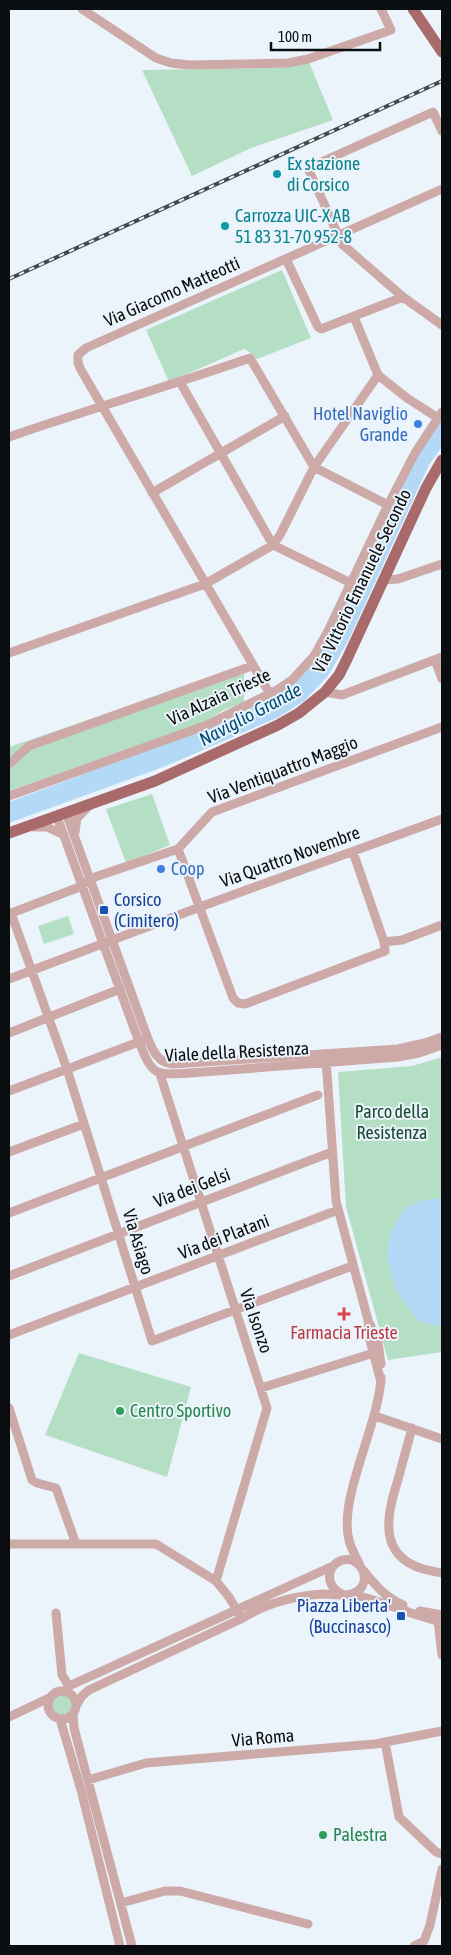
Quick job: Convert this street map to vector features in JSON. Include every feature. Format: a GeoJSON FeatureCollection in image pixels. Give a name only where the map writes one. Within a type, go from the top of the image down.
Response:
{"type":"FeatureCollection","features":[{"type":"Feature","properties":{"kind":"main road"},"geometry":{"type":"LineString","coordinates":[[413,9],[442,52]]}},
{"type":"Feature","properties":{"kind":"main road"},"geometry":{"type":"LineString","coordinates":[[421,9],[442,40]]}},
{"type":"Feature","properties":{"kind":"main road","name":"Via Vittorio Emanuele Secondo"},"geometry":{"type":"LineString","coordinates":[[9,833],[155,781],[278,725],[299,713],[325,692],[339,675],[348,659],[426,488],[442,460]]}},
{"type":"Feature","properties":{"kind":"street"},"geometry":{"type":"LineString","coordinates":[[82,9],[156,58],[171,64],[189,65],[288,63],[308,59],[391,30],[381,9]]}},
{"type":"Feature","properties":{"kind":"street"},"geometry":{"type":"LineString","coordinates":[[442,131],[433,112],[308,168],[342,244],[403,297],[442,325]]}},
{"type":"Feature","properties":{"kind":"street","name":"Via Giacomo Matteotti"},"geometry":{"type":"LineString","coordinates":[[102,406],[78,363],[78,355],[83,350],[442,189]]}},
{"type":"Feature","properties":{"kind":"street"},"geometry":{"type":"LineString","coordinates":[[286,259],[320,329],[403,297]]}},
{"type":"Feature","properties":{"kind":"street"},"geometry":{"type":"LineString","coordinates":[[354,317],[378,374],[407,398],[440,415]]}},
{"type":"Feature","properties":{"kind":"street"},"geometry":{"type":"LineString","coordinates":[[9,437],[250,358],[314,467],[388,505]]}},
{"type":"Feature","properties":{"kind":"street"},"geometry":{"type":"LineString","coordinates":[[9,654],[205,584],[273,545],[280,535],[314,467],[378,374]]}},
{"type":"Feature","properties":{"kind":"street"},"geometry":{"type":"LineString","coordinates":[[180,382],[273,545],[351,583]]}},
{"type":"Feature","properties":{"kind":"street"},"geometry":{"type":"LineString","coordinates":[[102,406],[270,694]]}},
{"type":"Feature","properties":{"kind":"street","name":"Via Alzaia Trieste"},"geometry":{"type":"LineString","coordinates":[[9,796],[207,725],[270,694],[292,680],[314,656],[328,631],[388,505],[415,453],[440,415]]}},
{"type":"Feature","properties":{"kind":"street"},"geometry":{"type":"LineString","coordinates":[[152,492],[285,416]]}},
{"type":"Feature","properties":{"kind":"street"},"geometry":{"type":"LineString","coordinates":[[384,580],[401,578],[442,564]]}},
{"type":"Feature","properties":{"kind":"street"},"geometry":{"type":"LineString","coordinates":[[391,565],[401,578]]}},
{"type":"Feature","properties":{"kind":"street"},"geometry":{"type":"LineString","coordinates":[[325,692],[342,694],[439,658],[442,679]]}},
{"type":"Feature","properties":{"kind":"street"},"geometry":{"type":"LineString","coordinates":[[9,764],[30,746],[249,667]]}},
{"type":"Feature","properties":{"kind":"street","name":"Via Ventiquattro Maggio"},"geometry":{"type":"LineString","coordinates":[[90,879],[178,849],[212,812],[442,727]]}},
{"type":"Feature","properties":{"kind":"street"},"geometry":{"type":"LineString","coordinates":[[75,838],[77,818],[91,804]]}},
{"type":"Feature","properties":{"kind":"street","name":"Viale della Resistenza"},"geometry":{"type":"LineString","coordinates":[[62,815],[64,835],[82,886],[108,942],[148,1039],[158,1057],[164,1062],[173,1064],[398,1057],[419,1053],[442,1045]]}},
{"type":"Feature","properties":{"kind":"street","name":"Viale della Resistenza"},"geometry":{"type":"LineString","coordinates":[[62,815],[75,838],[90,879],[120,989],[139,1042],[150,1066],[160,1074],[181,1074],[398,1049],[442,1037]]}},
{"type":"Feature","properties":{"kind":"street","name":"Via Quattro Novembre"},"geometry":{"type":"LineString","coordinates":[[9,979],[442,818]]}},
{"type":"Feature","properties":{"kind":"street"},"geometry":{"type":"LineString","coordinates":[[21,829],[44,826],[64,835]]}},
{"type":"Feature","properties":{"kind":"street"},"geometry":{"type":"LineString","coordinates":[[178,849],[233,998],[238,1003],[245,1004],[385,951],[384,942],[353,852]]}},
{"type":"Feature","properties":{"kind":"street"},"geometry":{"type":"LineString","coordinates":[[10,913],[82,886],[90,879]]}},
{"type":"Feature","properties":{"kind":"street","name":"Via Asiago"},"geometry":{"type":"LineString","coordinates":[[10,913],[67,1069],[152,1341],[234,1311]]}},
{"type":"Feature","properties":{"kind":"street"},"geometry":{"type":"LineString","coordinates":[[384,942],[402,940],[442,925]]}},
{"type":"Feature","properties":{"kind":"street"},"geometry":{"type":"LineString","coordinates":[[9,1032],[120,989]]}},
{"type":"Feature","properties":{"kind":"street"},"geometry":{"type":"LineString","coordinates":[[9,1091],[148,1039]]}},
{"type":"Feature","properties":{"kind":"street"},"geometry":{"type":"LineString","coordinates":[[326,1058],[338,1210],[368,1320],[375,1334],[381,1382],[380,1398],[350,1505],[349,1538],[344,1552],[330,1571],[330,1583],[333,1588],[347,1594],[374,1600],[409,1613],[441,1619]]}},
{"type":"Feature","properties":{"kind":"street","name":"Via Isonzo"},"geometry":{"type":"LineString","coordinates":[[160,1074],[234,1311],[267,1408],[216,1581]]}},
{"type":"Feature","properties":{"kind":"street"},"geometry":{"type":"LineString","coordinates":[[9,1213],[318,1095]]}},
{"type":"Feature","properties":{"kind":"street"},"geometry":{"type":"LineString","coordinates":[[9,1152],[84,1124]]}},
{"type":"Feature","properties":{"kind":"street","name":"Via dei Gelsi"},"geometry":{"type":"LineString","coordinates":[[9,1276],[200,1201],[332,1152]]}},
{"type":"Feature","properties":{"kind":"street","name":"Via dei Platani"},"geometry":{"type":"LineString","coordinates":[[9,1335],[338,1210]]}},
{"type":"Feature","properties":{"kind":"street"},"geometry":{"type":"LineString","coordinates":[[234,1311],[352,1266]]}},
{"type":"Feature","properties":{"kind":"street"},"geometry":{"type":"LineString","coordinates":[[261,1388],[376,1352]]}},
{"type":"Feature","properties":{"kind":"street"},"geometry":{"type":"LineString","coordinates":[[9,1408],[32,1480],[56,1488],[76,1544]]}},
{"type":"Feature","properties":{"kind":"street"},"geometry":{"type":"LineString","coordinates":[[375,1416],[442,1439]]}},
{"type":"Feature","properties":{"kind":"street"},"geometry":{"type":"LineString","coordinates":[[412,1428],[388,1512],[390,1536],[395,1548],[412,1565],[442,1573]]}},
{"type":"Feature","properties":{"kind":"street"},"geometry":{"type":"LineString","coordinates":[[51,1697],[49,1709],[53,1716],[65,1719],[74,1710],[82,1696],[89,1690],[241,1619],[260,1608],[283,1600],[311,1595],[347,1594],[358,1590],[363,1584],[363,1569],[349,1538]]}},
{"type":"Feature","properties":{"kind":"street"},"geometry":{"type":"LineString","coordinates":[[9,1544],[156,1544],[216,1581],[237,1610],[241,1619]]}},
{"type":"Feature","properties":{"kind":"street"},"geometry":{"type":"LineString","coordinates":[[9,1717],[56,1693],[348,1559],[356,1562],[377,1587],[397,1602],[441,1619]]}},
{"type":"Feature","properties":{"kind":"street"},"geometry":{"type":"LineString","coordinates":[[56,1613],[62,1675],[66,1689],[71,1695],[74,1710],[74,1728],[132,1946]]}},
{"type":"Feature","properties":{"kind":"street"},"geometry":{"type":"LineString","coordinates":[[441,1619],[442,1655]]}},
{"type":"Feature","properties":{"kind":"street"},"geometry":{"type":"LineString","coordinates":[[25,1709],[49,1709]]}},
{"type":"Feature","properties":{"kind":"street"},"geometry":{"type":"LineString","coordinates":[[60,1719],[81,1790],[120,1946]]}},
{"type":"Feature","properties":{"kind":"street","name":"Via Roma"},"geometry":{"type":"LineString","coordinates":[[88,1780],[146,1763],[375,1744],[442,1731]]}},
{"type":"Feature","properties":{"kind":"street"},"geometry":{"type":"LineString","coordinates":[[385,1742],[398,1817],[436,1852],[442,1854]]}},
{"type":"Feature","properties":{"kind":"street"},"geometry":{"type":"LineString","coordinates":[[414,1946],[424,1941],[430,1925],[442,1869]]}},
{"type":"Feature","properties":{"kind":"street"},"geometry":{"type":"LineString","coordinates":[[121,1903],[165,1891],[180,1891],[308,1924]]}},
{"type":"Feature","properties":{"kind":"green space"},"geometry":{"type":"Polygon","coordinates":[[[309,62],[333,120],[251,148],[192,176],[142,70],[272,68],[309,62]]]}},
{"type":"Feature","properties":{"kind":"green space"},"geometry":{"type":"Polygon","coordinates":[[[282,270],[311,338],[257,359],[244,349],[169,382],[146,330],[282,270]]]}},
{"type":"Feature","properties":{"kind":"green space"},"geometry":{"type":"Polygon","coordinates":[[[244,665],[244,702],[222,711],[206,721],[9,791],[9,747],[244,665]]]}},
{"type":"Feature","properties":{"kind":"green space"},"geometry":{"type":"Polygon","coordinates":[[[152,794],[170,845],[126,863],[106,809],[152,794]]]}},
{"type":"Feature","properties":{"kind":"green space"},"geometry":{"type":"Polygon","coordinates":[[[68,916],[74,934],[44,944],[38,926],[68,916]]]}},
{"type":"Feature","properties":{"kind":"green space","name":"Parco della Resistenza"},"geometry":{"type":"Polygon","coordinates":[[[442,1057],[442,1352],[388,1360],[346,1207],[338,1072],[412,1066],[442,1057]]]}},
{"type":"Feature","properties":{"kind":"green space","name":"Centro Sportivo"},"geometry":{"type":"Polygon","coordinates":[[[79,1353],[191,1387],[167,1477],[45,1435],[79,1353]]]}},
{"type":"Feature","properties":{"kind":"green space"},"geometry":{"type":"Polygon","coordinates":[[[62,1695],[69,1698],[72,1705],[69,1712],[62,1715],[55,1712],[52,1705],[55,1698],[62,1695]]]}},
{"type":"Feature","properties":{"kind":"water","name":"Naviglio Grande"},"geometry":{"type":"Polygon","coordinates":[[[442,419],[442,447],[429,465],[347,643],[328,676],[304,701],[279,717],[166,766],[9,823],[9,802],[239,718],[299,677],[419,453],[442,419]]]}},
{"type":"Feature","properties":{"kind":"water"},"geometry":{"type":"Polygon","coordinates":[[[442,1198],[442,1326],[417,1320],[397,1291],[387,1260],[389,1236],[404,1209],[423,1200],[442,1198]]]}},
{"type":"Feature","properties":{"kind":"railway"},"geometry":{"type":"LineString","coordinates":[[9,279],[442,81]]}},
{"type":"Feature","properties":{"kind":"place","name":"Ex stazione di Corsico"},"geometry":{"type":"Point","coordinates":[277,174]}},
{"type":"Feature","properties":{"kind":"place","name":"Carrozza UIC-X AB 51 83 31-70 952-8"},"geometry":{"type":"Point","coordinates":[225,226]}},
{"type":"Feature","properties":{"kind":"place","name":"Hotel Naviglio Grande"},"geometry":{"type":"Point","coordinates":[418,424]}},
{"type":"Feature","properties":{"kind":"place","name":"Coop"},"geometry":{"type":"Point","coordinates":[161,869]}},
{"type":"Feature","properties":{"kind":"place","name":"Corsico (Cimitero)"},"geometry":{"type":"Point","coordinates":[104,910]}},
{"type":"Feature","properties":{"kind":"place","name":"Farmacia Trieste"},"geometry":{"type":"Point","coordinates":[344,1314]}},
{"type":"Feature","properties":{"kind":"place","name":"Centro Sportivo"},"geometry":{"type":"Point","coordinates":[120,1411]}},
{"type":"Feature","properties":{"kind":"place","name":"Piazza Liberta' (Buccinasco)"},"geometry":{"type":"Point","coordinates":[401,1616]}},
{"type":"Feature","properties":{"kind":"place","name":"Palestra"},"geometry":{"type":"Point","coordinates":[323,1835]}}]}
